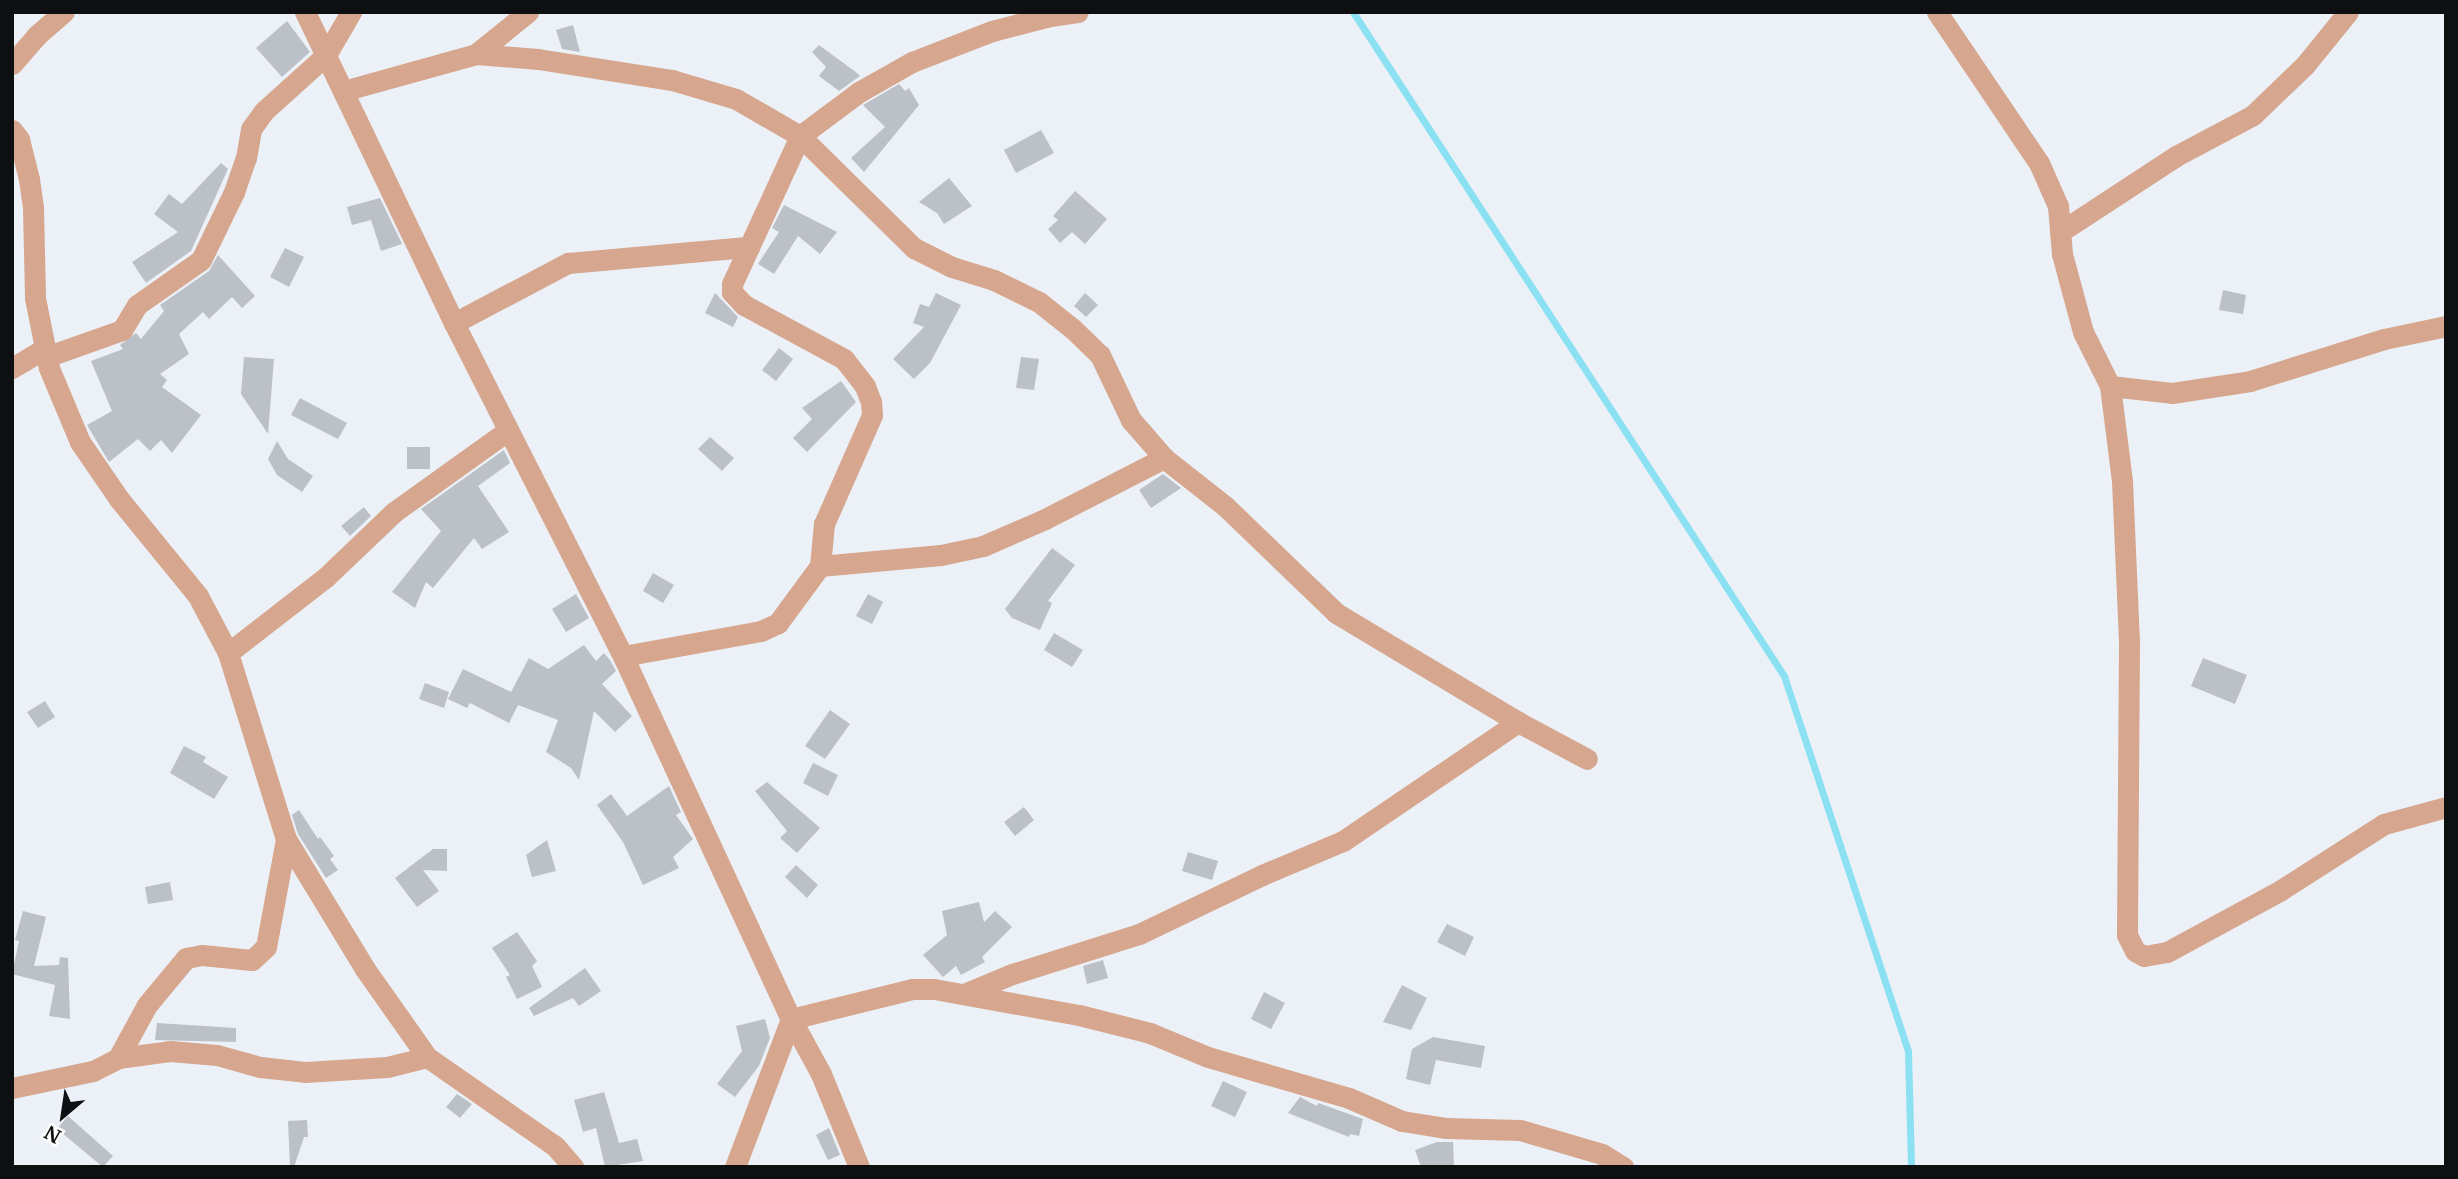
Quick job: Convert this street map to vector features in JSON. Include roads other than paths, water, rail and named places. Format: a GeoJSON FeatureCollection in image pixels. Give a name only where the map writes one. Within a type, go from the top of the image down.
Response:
{"type":"FeatureCollection","features":[{"type":"Feature","properties":{"kind":"street"},"geometry":{"type":"LineString","coordinates":[[12,64],[36,36],[64,12]]}},
{"type":"Feature","properties":{"kind":"street"},"geometry":{"type":"LineString","coordinates":[[305,12],[454,323],[623,656],[791,1019],[821,1074],[859,1167]]}},
{"type":"Feature","properties":{"kind":"street"},"geometry":{"type":"LineString","coordinates":[[12,368],[45,353],[122,330],[137,305],[201,260],[234,192],[251,129],[264,111],[326,55],[351,12]]}},
{"type":"Feature","properties":{"kind":"street"},"geometry":{"type":"LineString","coordinates":[[476,54],[528,12]]}},
{"type":"Feature","properties":{"kind":"street"},"geometry":{"type":"LineString","coordinates":[[623,656],[761,631],[778,623],[820,566],[824,524],[872,415],[865,386],[844,359],[744,305],[732,292],[732,284],[800,136],[859,92],[912,61],[992,31],[1078,12]]}},
{"type":"Feature","properties":{"kind":"street"},"geometry":{"type":"LineString","coordinates":[[1937,12],[2039,163],[2058,206],[2062,254],[2083,332],[2110,386],[2122,481],[2127,603],[2127,935],[2134,951],[2144,956],[2167,952],[2281,890],[2384,824],[2446,807]]}},
{"type":"Feature","properties":{"kind":"street"},"geometry":{"type":"LineString","coordinates":[[2060,232],[2176,156],[2253,115],[2305,65],[2348,12]]}},
{"type":"Feature","properties":{"kind":"street"},"geometry":{"type":"LineString","coordinates":[[343,91],[476,54],[538,59],[671,80],[736,99],[800,136],[914,248],[951,267],[994,280],[1039,302],[1073,329],[1100,355],[1131,420],[1164,458],[1225,506],[1336,612],[1518,722],[1587,759]]}},
{"type":"Feature","properties":{"kind":"street"},"geometry":{"type":"LineString","coordinates":[[12,130],[19,139],[29,179],[33,208],[35,298],[45,353],[80,442],[119,499],[198,596],[228,653],[286,839],[365,969],[427,1057],[555,1146],[573,1167]]}},
{"type":"Feature","properties":{"kind":"street"},"geometry":{"type":"LineString","coordinates":[[454,323],[568,263],[749,247]]}},
{"type":"Feature","properties":{"kind":"street"},"geometry":{"type":"LineString","coordinates":[[2110,386],[2172,393],[2250,381],[2384,339],[2446,326]]}},
{"type":"Feature","properties":{"kind":"street"},"geometry":{"type":"LineString","coordinates":[[228,653],[326,577],[394,512],[508,430]]}},
{"type":"Feature","properties":{"kind":"street"},"geometry":{"type":"LineString","coordinates":[[820,566],[941,555],[983,546],[1045,520],[1164,458]]}},
{"type":"Feature","properties":{"kind":"street"},"geometry":{"type":"LineString","coordinates":[[962,994],[1012,974],[1139,934],[1343,841],[1518,722]]}},
{"type":"Feature","properties":{"kind":"street"},"geometry":{"type":"LineString","coordinates":[[118,1058],[147,1005],[186,958],[202,955],[252,960],[266,947],[286,839]]}},
{"type":"Feature","properties":{"kind":"street"},"geometry":{"type":"LineString","coordinates":[[791,1019],[912,989],[962,994],[1079,1015],[1150,1033],[1208,1056],[1349,1098],[1402,1121],[1446,1128],[1520,1130],[1602,1154],[1623,1167]]}},
{"type":"Feature","properties":{"kind":"street"},"geometry":{"type":"LineString","coordinates":[[735,1167],[791,1019]]}},
{"type":"Feature","properties":{"kind":"street"},"geometry":{"type":"LineString","coordinates":[[12,1088],[93,1071],[118,1058],[170,1051],[217,1055],[260,1067],[305,1072],[387,1067],[427,1057]]}},
{"type":"Feature","properties":{"kind":"waterway"},"geometry":{"type":"LineString","coordinates":[[1353,12],[1784,676],[1908,1051],[1911,1167]]}}]}
